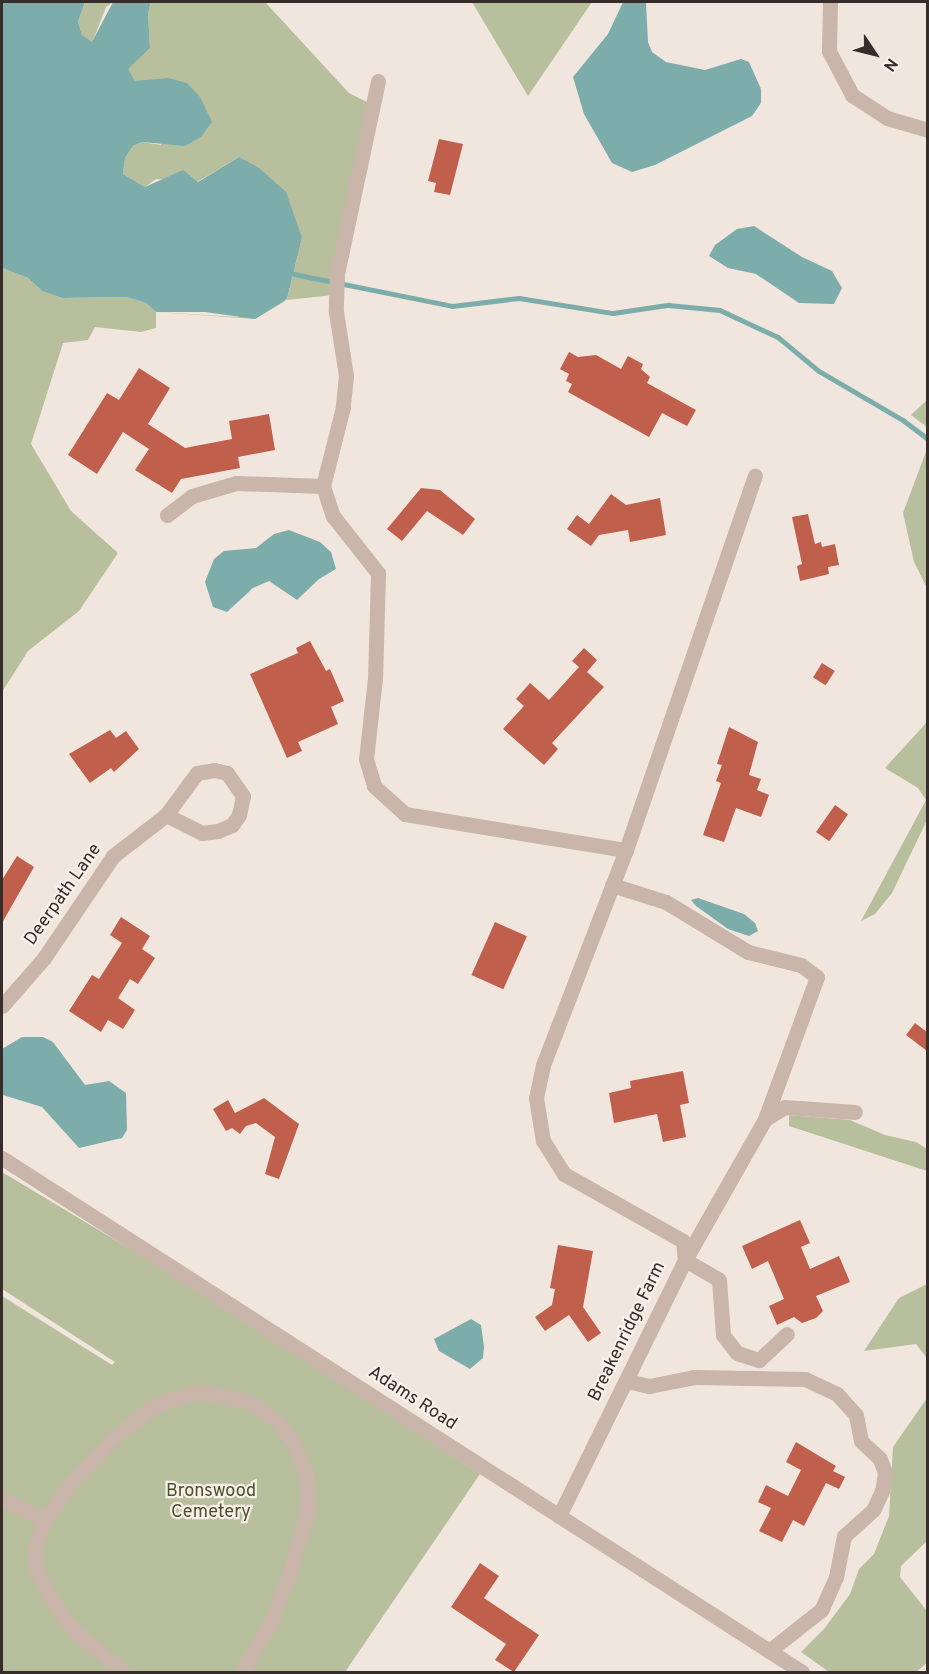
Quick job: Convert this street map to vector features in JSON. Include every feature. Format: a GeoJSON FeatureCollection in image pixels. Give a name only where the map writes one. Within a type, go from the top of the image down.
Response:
{"type":"FeatureCollection","features":[{"type":"Feature","properties":{"kind":"street"},"geometry":{"type":"LineString","coordinates":[[831,2],[830,51],[852,94],[887,118],[927,130]]}},
{"type":"Feature","properties":{"kind":"street"},"geometry":{"type":"LineString","coordinates":[[378,81],[336,280],[346,376],[341,417],[323,486],[333,516],[378,573],[375,678],[366,759],[374,786],[405,814],[626,850]]}},
{"type":"Feature","properties":{"kind":"street","name":"Breakenridge Farm"},"geometry":{"type":"LineString","coordinates":[[560,1516],[685,1260],[683,1241],[564,1174],[552,1160],[538,1125],[536,1098],[543,1065],[626,850],[755,476]]}},
{"type":"Feature","properties":{"kind":"street"},"geometry":{"type":"LineString","coordinates":[[167,514],[192,496],[236,483],[323,486]]}},
{"type":"Feature","properties":{"kind":"street","name":"Deerpath Lane"},"geometry":{"type":"LineString","coordinates":[[2,1006],[44,958],[113,856],[166,815],[197,773],[214,770],[227,773],[243,796],[240,815],[232,825],[218,831],[202,832],[166,815]]}},
{"type":"Feature","properties":{"kind":"street"},"geometry":{"type":"LineString","coordinates":[[612,885],[666,902],[748,952],[801,964],[817,977],[765,1119],[685,1260],[719,1280],[723,1335],[737,1353],[759,1360],[787,1334]]}},
{"type":"Feature","properties":{"kind":"street"},"geometry":{"type":"LineString","coordinates":[[765,1119],[785,1107],[855,1112]]}},
{"type":"Feature","properties":{"kind":"street","name":"Adams Road"},"geometry":{"type":"LineString","coordinates":[[2,1158],[802,1672]]}},
{"type":"Feature","properties":{"kind":"street"},"geometry":{"type":"LineString","coordinates":[[627,1381],[649,1386],[695,1377],[805,1379],[837,1394],[856,1415],[861,1441],[879,1459],[885,1473],[882,1491],[873,1510],[844,1536],[836,1577],[821,1610],[769,1651]]}},
{"type":"Feature","properties":{"kind":"street"},"geometry":{"type":"LineString","coordinates":[[124,1672],[78,1634],[41,1584],[34,1558],[45,1520],[93,1457],[136,1419],[170,1399],[202,1392],[218,1393],[263,1410],[294,1444],[309,1492],[290,1571],[273,1617],[242,1672]]}},
{"type":"Feature","properties":{"kind":"street"},"geometry":{"type":"LineString","coordinates":[[2,1499],[45,1520]]}},
{"type":"Feature","properties":{"kind":"green space"},"geometry":{"type":"Polygon","coordinates":[[[85,2],[113,2],[106,7],[92,43],[82,35],[78,22],[85,2]]]}},
{"type":"Feature","properties":{"kind":"green space"},"geometry":{"type":"Polygon","coordinates":[[[151,2],[265,2],[349,93],[373,105],[333,295],[287,300],[302,238],[239,157],[197,182],[156,179],[145,187],[123,174],[125,158],[133,146],[142,142],[161,145],[150,81],[135,81],[127,69],[150,48],[148,13],[151,2]]]}},
{"type":"Feature","properties":{"kind":"green space"},"geometry":{"type":"Polygon","coordinates":[[[472,2],[592,2],[528,96],[472,2]]]}},
{"type":"Feature","properties":{"kind":"green space"},"geometry":{"type":"Polygon","coordinates":[[[2,268],[28,278],[42,291],[62,298],[127,297],[146,303],[156,312],[156,328],[141,332],[95,327],[88,340],[63,343],[31,444],[71,511],[118,553],[79,611],[28,651],[2,692],[2,268]]]}},
{"type":"Feature","properties":{"kind":"green space"},"geometry":{"type":"Polygon","coordinates":[[[287,300],[255,319],[156,312],[238,317],[287,300]]]}},
{"type":"Feature","properties":{"kind":"green space"},"geometry":{"type":"Polygon","coordinates":[[[927,400],[927,427],[911,415],[927,400]]]}},
{"type":"Feature","properties":{"kind":"green space"},"geometry":{"type":"Polygon","coordinates":[[[927,449],[927,588],[914,562],[903,513],[927,449]]]}},
{"type":"Feature","properties":{"kind":"green space"},"geometry":{"type":"Polygon","coordinates":[[[927,722],[927,820],[892,893],[875,914],[861,921],[926,800],[918,788],[885,768],[927,722]]]}},
{"type":"Feature","properties":{"kind":"green space"},"geometry":{"type":"Polygon","coordinates":[[[789,1115],[850,1120],[885,1135],[916,1142],[927,1149],[927,1171],[789,1126],[789,1115]]]}},
{"type":"Feature","properties":{"kind":"green space","name":"Bronswood Cemetery"},"geometry":{"type":"Polygon","coordinates":[[[2,1172],[172,1274],[480,1474],[345,1672],[2,1672],[2,1296],[112,1365],[115,1362],[2,1289],[2,1172]]]}},
{"type":"Feature","properties":{"kind":"green space"},"geometry":{"type":"Polygon","coordinates":[[[927,1284],[927,1358],[916,1344],[864,1351],[899,1298],[927,1284]]]}},
{"type":"Feature","properties":{"kind":"green space"},"geometry":{"type":"Polygon","coordinates":[[[927,1398],[927,1541],[901,1566],[900,1577],[927,1611],[927,1663],[916,1672],[829,1672],[801,1652],[824,1629],[850,1594],[859,1569],[874,1554],[889,1516],[893,1447],[927,1398]]]}},
{"type":"Feature","properties":{"kind":"water"},"geometry":{"type":"Polygon","coordinates":[[[2,2],[85,2],[78,22],[82,35],[92,42],[113,2],[151,2],[148,13],[150,48],[128,69],[135,81],[168,78],[187,83],[200,97],[212,122],[201,137],[185,146],[142,142],[133,146],[125,158],[123,174],[145,187],[183,170],[198,182],[239,157],[259,168],[286,192],[302,238],[287,299],[255,319],[205,312],[156,312],[146,303],[127,297],[62,298],[42,291],[28,278],[2,268],[2,2]]]}},
{"type":"Feature","properties":{"kind":"water"},"geometry":{"type":"Polygon","coordinates":[[[623,2],[646,2],[648,42],[652,52],[666,62],[705,70],[741,59],[749,62],[761,89],[761,103],[752,116],[655,165],[632,172],[612,163],[584,114],[573,77],[608,34],[623,2]]]}},
{"type":"Feature","properties":{"kind":"water"},"geometry":{"type":"Polygon","coordinates":[[[754,226],[802,257],[832,271],[842,288],[834,304],[799,303],[756,274],[728,268],[709,256],[715,245],[737,229],[754,226]]]}},
{"type":"Feature","properties":{"kind":"water"},"geometry":{"type":"Polygon","coordinates":[[[289,530],[320,542],[331,552],[336,569],[319,579],[297,600],[269,581],[253,588],[227,612],[213,607],[205,582],[214,559],[224,551],[256,548],[274,534],[289,530]]]}},
{"type":"Feature","properties":{"kind":"water"},"geometry":{"type":"Polygon","coordinates":[[[698,898],[744,914],[755,923],[758,931],[749,936],[728,929],[691,900],[698,898]]]}},
{"type":"Feature","properties":{"kind":"water"},"geometry":{"type":"Polygon","coordinates":[[[22,1037],[43,1037],[53,1042],[85,1085],[109,1081],[126,1093],[127,1130],[122,1138],[79,1148],[42,1107],[3,1095],[2,1049],[22,1037]]]}},
{"type":"Feature","properties":{"kind":"water"},"geometry":{"type":"Polygon","coordinates":[[[471,1319],[481,1325],[484,1347],[483,1358],[470,1369],[439,1351],[434,1339],[471,1319]]]}},
{"type":"Feature","properties":{"kind":"building"},"geometry":{"type":"Polygon","coordinates":[[[439,139],[463,144],[450,195],[434,192],[436,183],[428,181],[439,139]]]}},
{"type":"Feature","properties":{"kind":"building"},"geometry":{"type":"Polygon","coordinates":[[[569,352],[578,357],[596,355],[621,369],[628,356],[643,364],[641,369],[650,377],[647,383],[696,410],[687,426],[662,413],[649,437],[568,392],[572,384],[566,381],[569,374],[560,369],[569,352]]]}},
{"type":"Feature","properties":{"kind":"building"},"geometry":{"type":"Polygon","coordinates":[[[139,368],[170,388],[148,424],[185,448],[232,439],[229,421],[269,414],[275,450],[238,457],[240,468],[181,479],[172,493],[135,470],[149,449],[123,432],[97,474],[68,455],[107,393],[119,400],[139,368]]]}},
{"type":"Feature","properties":{"kind":"building"},"geometry":{"type":"Polygon","coordinates":[[[421,488],[440,490],[475,519],[463,535],[427,511],[402,541],[387,529],[421,488]]]}},
{"type":"Feature","properties":{"kind":"building"},"geometry":{"type":"Polygon","coordinates":[[[611,494],[626,505],[660,498],[666,535],[630,542],[628,530],[599,535],[591,546],[567,529],[577,515],[589,524],[611,494]]]}},
{"type":"Feature","properties":{"kind":"building"},"geometry":{"type":"Polygon","coordinates":[[[808,514],[815,544],[821,542],[822,547],[835,544],[839,565],[828,567],[829,574],[800,581],[797,566],[802,564],[792,517],[808,514]]]}},
{"type":"Feature","properties":{"kind":"building"},"geometry":{"type":"Polygon","coordinates":[[[310,641],[326,671],[330,669],[344,701],[331,707],[338,724],[298,742],[302,751],[287,758],[250,674],[298,653],[296,648],[310,641]]]}},
{"type":"Feature","properties":{"kind":"building"},"geometry":{"type":"Polygon","coordinates":[[[584,648],[597,660],[587,672],[604,687],[552,743],[558,749],[544,765],[503,729],[524,706],[516,699],[530,683],[549,700],[579,667],[572,661],[584,648]]]}},
{"type":"Feature","properties":{"kind":"building"},"geometry":{"type":"Polygon","coordinates":[[[822,663],[835,671],[826,685],[813,677],[822,663]]]}},
{"type":"Feature","properties":{"kind":"building"},"geometry":{"type":"Polygon","coordinates":[[[729,727],[758,742],[749,775],[761,779],[757,790],[769,795],[761,817],[736,808],[724,842],[703,835],[721,783],[716,781],[722,765],[717,764],[729,727]]]}},
{"type":"Feature","properties":{"kind":"building"},"geometry":{"type":"Polygon","coordinates":[[[110,730],[116,738],[126,731],[139,749],[114,772],[111,768],[90,783],[69,754],[110,730]]]}},
{"type":"Feature","properties":{"kind":"building"},"geometry":{"type":"Polygon","coordinates":[[[835,805],[848,814],[829,841],[816,832],[835,805]]]}},
{"type":"Feature","properties":{"kind":"building"},"geometry":{"type":"Polygon","coordinates":[[[17,856],[34,867],[2,923],[2,880],[17,856]]]}},
{"type":"Feature","properties":{"kind":"building"},"geometry":{"type":"Polygon","coordinates":[[[121,917],[150,936],[142,949],[155,958],[138,984],[130,979],[118,998],[135,1010],[123,1029],[108,1020],[101,1032],[69,1011],[92,975],[99,979],[122,943],[110,935],[121,917]]]}},
{"type":"Feature","properties":{"kind":"building"},"geometry":{"type":"Polygon","coordinates":[[[495,922],[527,936],[503,989],[471,975],[495,922]]]}},
{"type":"Feature","properties":{"kind":"building"},"geometry":{"type":"Polygon","coordinates":[[[915,1023],[927,1032],[927,1051],[906,1035],[915,1023]]]}},
{"type":"Feature","properties":{"kind":"building"},"geometry":{"type":"Polygon","coordinates":[[[683,1071],[689,1103],[680,1105],[686,1137],[663,1142],[657,1114],[614,1123],[609,1093],[631,1088],[630,1081],[683,1071]]]}},
{"type":"Feature","properties":{"kind":"building"},"geometry":{"type":"Polygon","coordinates":[[[264,1098],[299,1124],[279,1179],[265,1174],[275,1137],[256,1123],[246,1126],[240,1134],[232,1128],[226,1131],[213,1109],[228,1100],[235,1113],[264,1098]]]}},
{"type":"Feature","properties":{"kind":"building"},"geometry":{"type":"Polygon","coordinates":[[[800,1220],[810,1243],[801,1247],[810,1269],[839,1256],[850,1282],[816,1296],[823,1311],[816,1318],[802,1323],[794,1317],[777,1325],[769,1306],[784,1299],[768,1261],[752,1269],[742,1246],[800,1220]]]}},
{"type":"Feature","properties":{"kind":"building"},"geometry":{"type":"Polygon","coordinates":[[[558,1245],[593,1251],[583,1307],[601,1333],[588,1342],[569,1315],[545,1331],[535,1317],[552,1305],[555,1289],[550,1288],[558,1245]]]}},
{"type":"Feature","properties":{"kind":"building"},"geometry":{"type":"Polygon","coordinates":[[[796,1442],[836,1466],[833,1471],[845,1477],[839,1489],[826,1483],[804,1526],[793,1520],[782,1542],[759,1531],[771,1508],[758,1502],[766,1485],[788,1496],[801,1470],[786,1462],[796,1442]]]}},
{"type":"Feature","properties":{"kind":"building"},"geometry":{"type":"Polygon","coordinates":[[[480,1563],[499,1576],[484,1598],[539,1635],[514,1672],[495,1660],[506,1644],[451,1607],[480,1563]]]}},
{"type":"Feature","properties":{"kind":"waterway"},"geometry":{"type":"LineString","coordinates":[[294,274],[452,306],[519,298],[613,313],[668,305],[720,310],[778,337],[819,371],[903,420],[928,439]]}}]}
